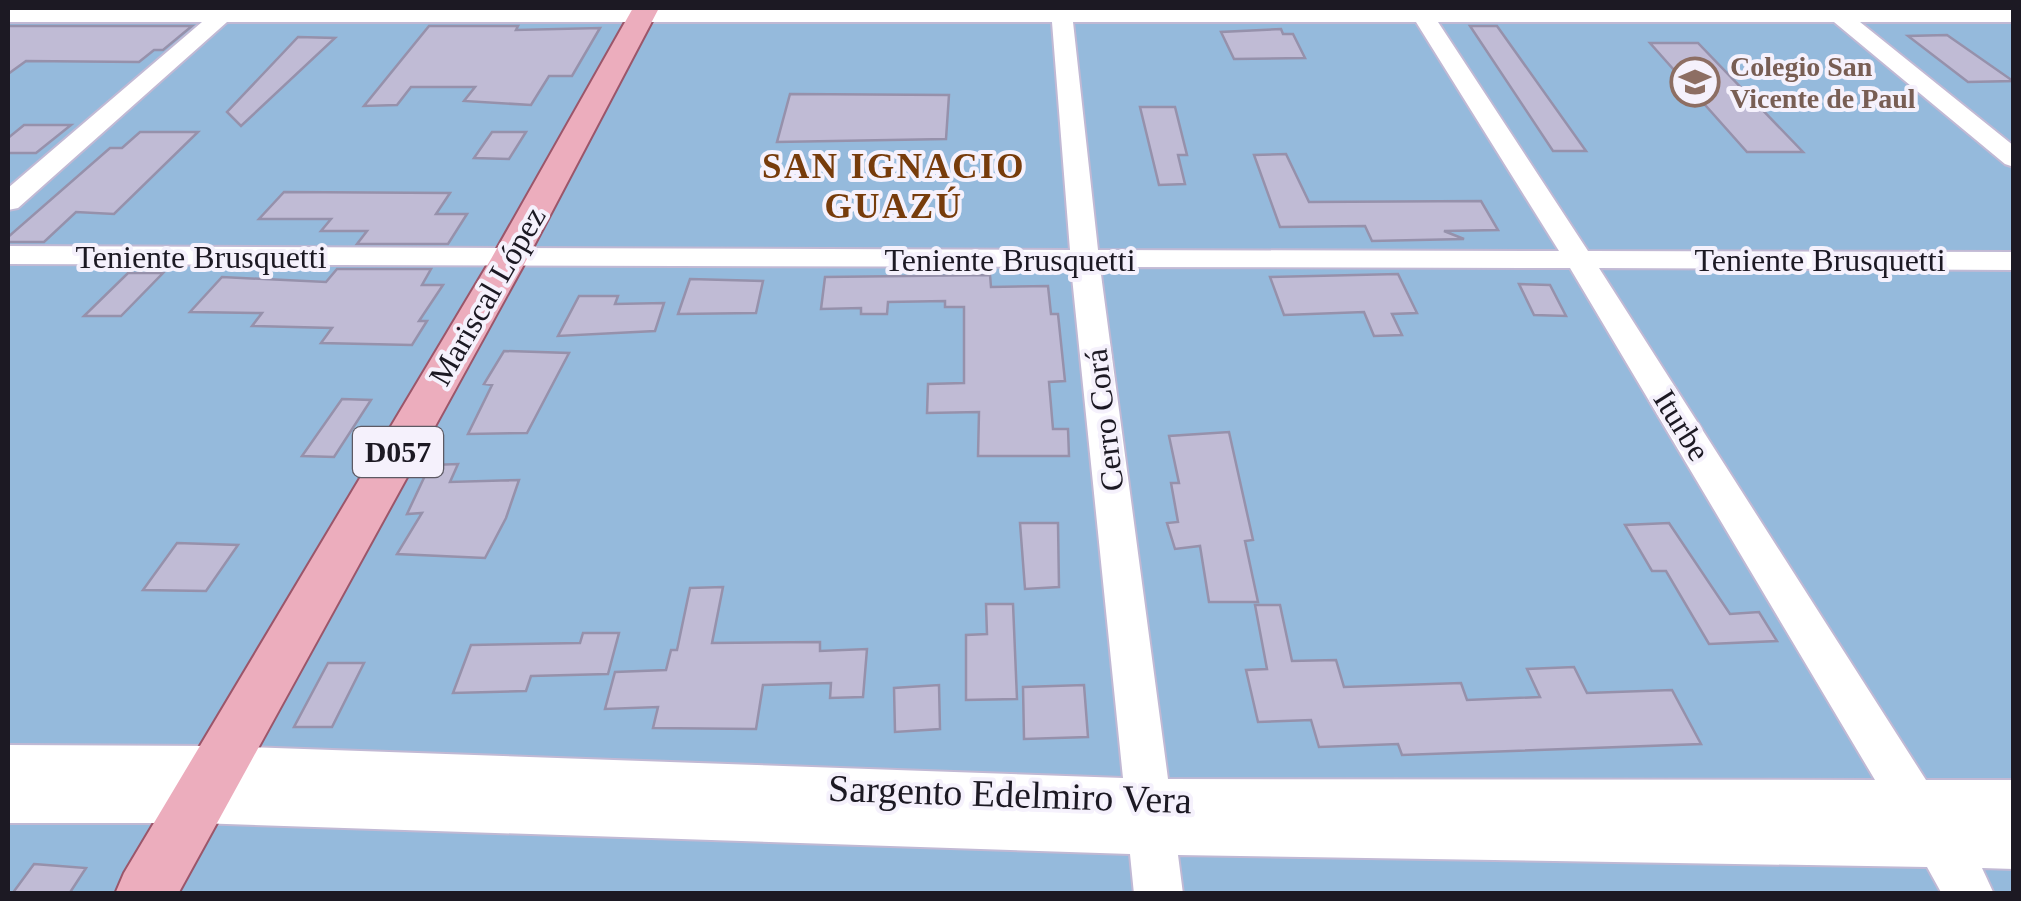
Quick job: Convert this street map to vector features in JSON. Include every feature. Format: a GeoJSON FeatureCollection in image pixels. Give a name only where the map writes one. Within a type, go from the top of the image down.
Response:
{"type":"FeatureCollection","features":[{"type":"Feature","properties":{"kind":"main road","name":"Mariscal López"},"geometry":{"type":"LineString","coordinates":[[144,894],[510,260],[644,12]]}},
{"type":"Feature","properties":{"kind":"street"},"geometry":{"type":"LineString","coordinates":[[8,202],[228,11]]}},
{"type":"Feature","properties":{"kind":"street"},"geometry":{"type":"LineString","coordinates":[[8,16],[228,11],[1835,12],[2014,16]]}},
{"type":"Feature","properties":{"kind":"street","name":"Cerro Corá"},"geometry":{"type":"LineString","coordinates":[[1062,12],[1085,260],[1159,894]]}},
{"type":"Feature","properties":{"kind":"street","name":"Iturbe"},"geometry":{"type":"LineString","coordinates":[[1420,12],[1579,260],[1970,894]]}},
{"type":"Feature","properties":{"kind":"street"},"geometry":{"type":"LineString","coordinates":[[1835,12],[2014,159]]}},
{"type":"Feature","properties":{"kind":"street","name":"Teniente Brusquetti"},"geometry":{"type":"LineString","coordinates":[[8,255],[510,260],[2014,261]]}},
{"type":"Feature","properties":{"kind":"street","name":"Sargento Edelmiro Vera"},"geometry":{"type":"LineString","coordinates":[[8,764],[206,784],[2014,846]]}},
{"type":"Feature","properties":{"kind":"street","name":"Sargento Edelmiro Vera"},"geometry":{"type":"LineString","coordinates":[[8,802],[206,784]]}},
{"type":"Feature","properties":{"kind":"street","name":"Sargento Edelmiro Vera"},"geometry":{"type":"LineString","coordinates":[[1152,816],[2014,802]]}},
{"type":"Feature","properties":{"kind":"water"},"geometry":{"type":"Polygon","coordinates":[[[8,8],[2013,8],[2013,893],[8,893],[8,8]]]}},
{"type":"Feature","properties":{"kind":"building"},"geometry":{"type":"Polygon","coordinates":[[[8,26],[192,26],[163,50],[154,50],[139,62],[26,61],[8,74],[8,26]]]}},
{"type":"Feature","properties":{"kind":"building"},"geometry":{"type":"Polygon","coordinates":[[[429,26],[600,28],[572,76],[549,76],[531,105],[464,101],[475,87],[411,87],[397,105],[364,106],[429,26]]]}},
{"type":"Feature","properties":{"kind":"building"},"geometry":{"type":"Polygon","coordinates":[[[1470,26],[1497,26],[1586,151],[1553,151],[1470,26]]]}},
{"type":"Feature","properties":{"kind":"building"},"geometry":{"type":"Polygon","coordinates":[[[1281,29],[1283,34],[1293,34],[1305,58],[1234,59],[1221,32],[1281,29]]]}},
{"type":"Feature","properties":{"kind":"building"},"geometry":{"type":"Polygon","coordinates":[[[1947,35],[2013,81],[1968,82],[1908,36],[1947,35]]]}},
{"type":"Feature","properties":{"kind":"building"},"geometry":{"type":"Polygon","coordinates":[[[298,37],[335,38],[241,126],[227,112],[298,37]]]}},
{"type":"Feature","properties":{"kind":"building"},"geometry":{"type":"Polygon","coordinates":[[[1650,43],[1698,43],[1803,152],[1747,152],[1650,43]]]}},
{"type":"Feature","properties":{"kind":"building"},"geometry":{"type":"Polygon","coordinates":[[[790,94],[949,95],[946,139],[777,142],[790,94]]]}},
{"type":"Feature","properties":{"kind":"building"},"geometry":{"type":"Polygon","coordinates":[[[1140,107],[1175,107],[1187,155],[1178,155],[1185,184],[1159,185],[1140,107]]]}},
{"type":"Feature","properties":{"kind":"building"},"geometry":{"type":"Polygon","coordinates":[[[24,125],[71,125],[36,153],[8,153],[8,138],[24,125]]]}},
{"type":"Feature","properties":{"kind":"building"},"geometry":{"type":"Polygon","coordinates":[[[140,132],[198,132],[114,214],[76,212],[44,242],[8,242],[8,237],[110,148],[122,148],[140,132]]]}},
{"type":"Feature","properties":{"kind":"building"},"geometry":{"type":"Polygon","coordinates":[[[492,132],[526,132],[509,159],[474,158],[492,132]]]}},
{"type":"Feature","properties":{"kind":"building"},"geometry":{"type":"Polygon","coordinates":[[[1286,154],[1309,202],[1481,201],[1498,230],[1444,231],[1464,239],[1372,241],[1365,226],[1280,227],[1254,155],[1286,154]]]}},
{"type":"Feature","properties":{"kind":"building"},"geometry":{"type":"Polygon","coordinates":[[[284,192],[450,193],[436,214],[467,214],[448,244],[357,244],[367,231],[321,231],[331,219],[259,219],[284,192]]]}},
{"type":"Feature","properties":{"kind":"building"},"geometry":{"type":"Polygon","coordinates":[[[337,269],[431,269],[422,285],[443,285],[419,321],[427,321],[412,345],[321,343],[332,328],[252,326],[262,313],[190,312],[222,277],[326,282],[337,269]]]}},
{"type":"Feature","properties":{"kind":"building"},"geometry":{"type":"Polygon","coordinates":[[[128,273],[163,273],[121,316],[84,316],[128,273]]]}},
{"type":"Feature","properties":{"kind":"building"},"geometry":{"type":"Polygon","coordinates":[[[1398,274],[1417,313],[1392,314],[1402,335],[1374,336],[1364,312],[1284,315],[1270,277],[1398,274]]]}},
{"type":"Feature","properties":{"kind":"building"},"geometry":{"type":"Polygon","coordinates":[[[990,275],[991,287],[1048,286],[1051,314],[1058,314],[1065,381],[1049,382],[1053,429],[1068,429],[1069,456],[978,456],[979,412],[927,413],[928,384],[964,383],[964,307],[945,307],[945,301],[888,302],[887,314],[861,314],[861,308],[821,309],[825,277],[990,275]]]}},
{"type":"Feature","properties":{"kind":"building"},"geometry":{"type":"Polygon","coordinates":[[[690,279],[763,281],[756,313],[678,314],[690,279]]]}},
{"type":"Feature","properties":{"kind":"building"},"geometry":{"type":"Polygon","coordinates":[[[1519,284],[1550,285],[1566,316],[1534,315],[1519,284]]]}},
{"type":"Feature","properties":{"kind":"building"},"geometry":{"type":"Polygon","coordinates":[[[579,296],[618,296],[615,304],[664,303],[655,331],[558,336],[579,296]]]}},
{"type":"Feature","properties":{"kind":"building"},"geometry":{"type":"Polygon","coordinates":[[[504,351],[569,353],[527,433],[468,434],[492,385],[484,384],[504,351]]]}},
{"type":"Feature","properties":{"kind":"building"},"geometry":{"type":"Polygon","coordinates":[[[342,399],[371,400],[334,457],[302,456],[342,399]]]}},
{"type":"Feature","properties":{"kind":"building"},"geometry":{"type":"Polygon","coordinates":[[[1229,432],[1253,540],[1245,541],[1258,602],[1209,602],[1200,546],[1175,549],[1167,523],[1178,522],[1171,483],[1179,483],[1169,436],[1229,432]]]}},
{"type":"Feature","properties":{"kind":"building"},"geometry":{"type":"Polygon","coordinates":[[[458,464],[450,482],[519,480],[506,518],[485,558],[397,554],[422,513],[407,514],[430,465],[458,464]]]}},
{"type":"Feature","properties":{"kind":"building"},"geometry":{"type":"Polygon","coordinates":[[[1020,523],[1058,523],[1059,587],[1025,589],[1020,523]]]}},
{"type":"Feature","properties":{"kind":"building"},"geometry":{"type":"Polygon","coordinates":[[[1669,523],[1730,614],[1759,612],[1777,641],[1709,644],[1666,571],[1652,571],[1625,525],[1669,523]]]}},
{"type":"Feature","properties":{"kind":"building"},"geometry":{"type":"Polygon","coordinates":[[[177,543],[238,545],[206,591],[143,590],[177,543]]]}},
{"type":"Feature","properties":{"kind":"building"},"geometry":{"type":"Polygon","coordinates":[[[723,587],[712,643],[820,642],[820,651],[867,649],[863,697],[830,698],[831,683],[763,685],[756,729],[653,728],[658,707],[605,709],[615,672],[666,670],[671,650],[677,650],[690,588],[723,587]]]}},
{"type":"Feature","properties":{"kind":"building"},"geometry":{"type":"Polygon","coordinates":[[[986,604],[1013,604],[1017,699],[966,700],[966,635],[987,634],[986,604]]]}},
{"type":"Feature","properties":{"kind":"building"},"geometry":{"type":"Polygon","coordinates":[[[1255,605],[1280,605],[1292,661],[1336,660],[1344,687],[1461,683],[1467,700],[1540,697],[1527,669],[1574,667],[1587,693],[1672,690],[1701,744],[1402,755],[1398,744],[1319,747],[1311,720],[1258,722],[1246,670],[1267,669],[1255,605]]]}},
{"type":"Feature","properties":{"kind":"building"},"geometry":{"type":"Polygon","coordinates":[[[583,633],[619,633],[608,674],[531,676],[526,691],[453,693],[471,645],[580,643],[583,633]]]}},
{"type":"Feature","properties":{"kind":"building"},"geometry":{"type":"Polygon","coordinates":[[[328,663],[364,663],[332,727],[294,727],[328,663]]]}},
{"type":"Feature","properties":{"kind":"building"},"geometry":{"type":"Polygon","coordinates":[[[939,685],[940,729],[895,732],[894,688],[939,685]]]}},
{"type":"Feature","properties":{"kind":"building"},"geometry":{"type":"Polygon","coordinates":[[[1084,685],[1088,737],[1024,739],[1023,687],[1084,685]]]}},
{"type":"Feature","properties":{"kind":"building"},"geometry":{"type":"Polygon","coordinates":[[[34,864],[86,868],[69,894],[12,894],[34,864]]]}},
{"type":"Feature","properties":{"kind":"place","name":"Colegio San Vicente de Paul"},"geometry":{"type":"Point","coordinates":[1695,82]}},
{"type":"Feature","properties":{"kind":"district","name":"SAN IGNACIO GUAZÚ"},"geometry":{"type":"Point","coordinates":[894,186]}}]}
